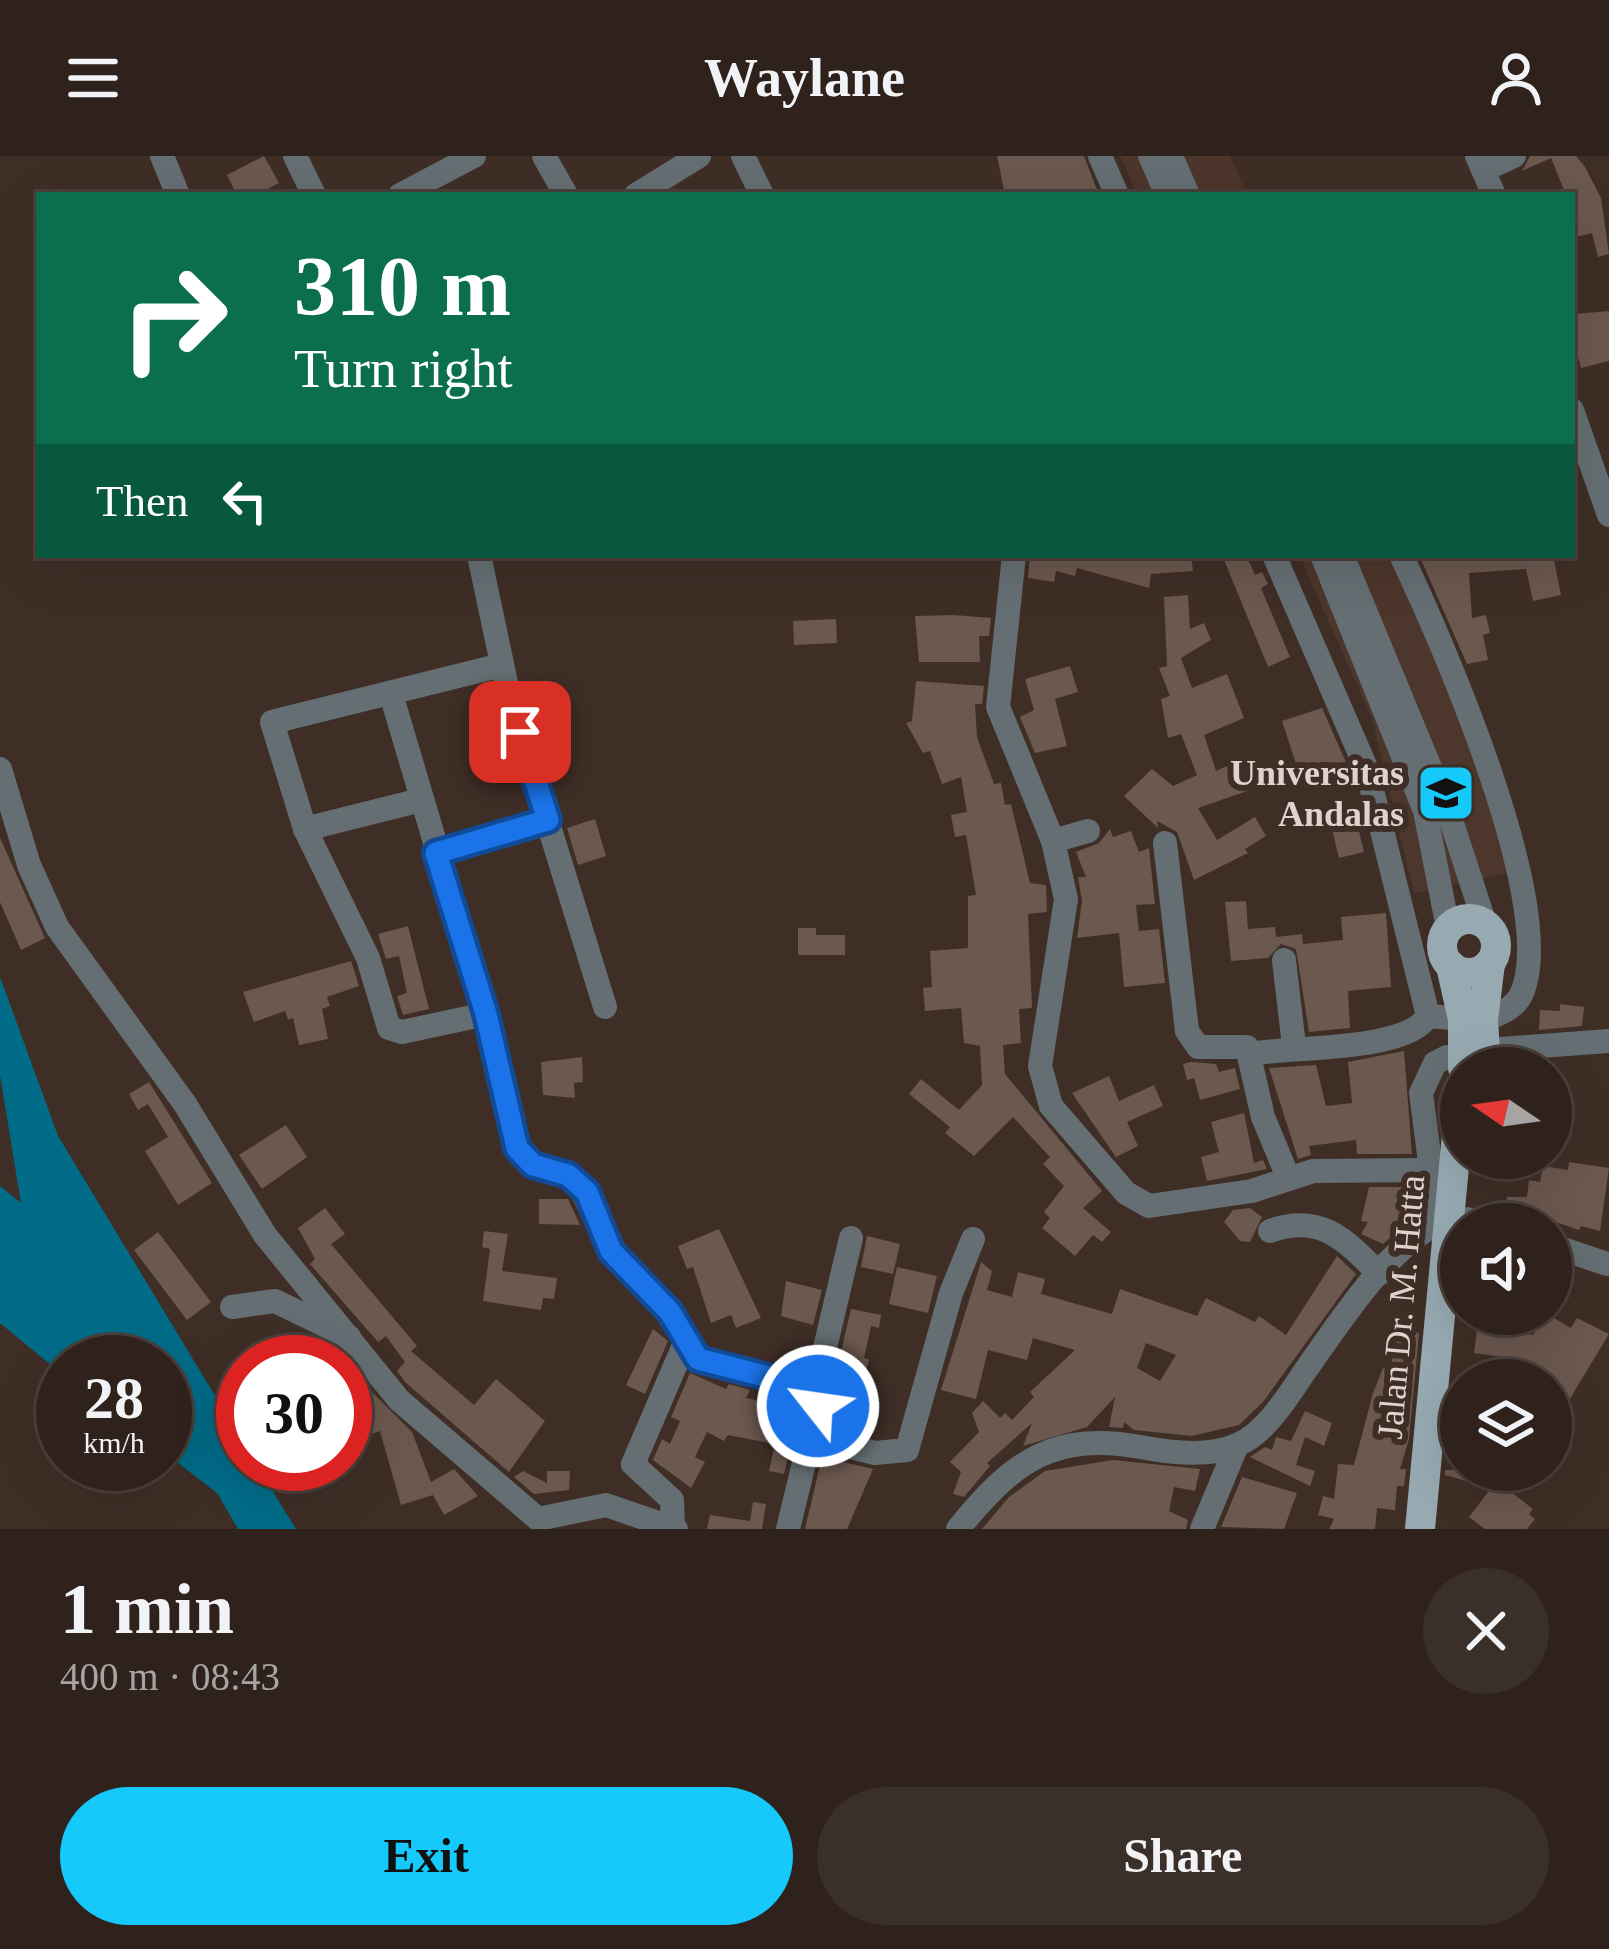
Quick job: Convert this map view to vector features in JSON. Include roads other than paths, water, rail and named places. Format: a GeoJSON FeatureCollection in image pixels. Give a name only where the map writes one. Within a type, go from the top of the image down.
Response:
{"type":"FeatureCollection","features":[{"type":"Feature","properties":{"kind":"main road"},"geometry":{"type":"LineString","coordinates":[[1462,1047],[1473,1019],[1495,938],[1485,924],[1462,920],[1448,928],[1442,948],[1473,1019],[1487,1047]]}},
{"type":"Feature","properties":{"kind":"main road"},"geometry":{"type":"LineString","coordinates":[[1451,966],[1471,973],[1490,963]]}},
{"type":"Feature","properties":{"kind":"main road","name":"Jalan Dr. M. Hatta"},"geometry":{"type":"LineString","coordinates":[[1420,1529],[1444,1335]]}},
{"type":"Feature","properties":{"kind":"main road","name":"Jalan Dr. M. Hatta"},"geometry":{"type":"LineString","coordinates":[[1440,1529],[1457,1335]]}},
{"type":"Feature","properties":{"kind":"street"},"geometry":{"type":"LineString","coordinates":[[162,156],[177,192]]}},
{"type":"Feature","properties":{"kind":"street"},"geometry":{"type":"LineString","coordinates":[[295,156],[313,192]]}},
{"type":"Feature","properties":{"kind":"street"},"geometry":{"type":"LineString","coordinates":[[438,186],[474,156]]}},
{"type":"Feature","properties":{"kind":"street"},"geometry":{"type":"LineString","coordinates":[[544,156],[564,192]]}},
{"type":"Feature","properties":{"kind":"street"},"geometry":{"type":"LineString","coordinates":[[641,192],[699,156]]}},
{"type":"Feature","properties":{"kind":"street"},"geometry":{"type":"LineString","coordinates":[[742,156],[760,192]]}},
{"type":"Feature","properties":{"kind":"street"},"geometry":{"type":"LineString","coordinates":[[1100,156],[1116,192]]}},
{"type":"Feature","properties":{"kind":"street"},"geometry":{"type":"LineString","coordinates":[[1150,156],[1166,192]]}},
{"type":"Feature","properties":{"kind":"street"},"geometry":{"type":"LineString","coordinates":[[1172,156],[1187,192]]}},
{"type":"Feature","properties":{"kind":"street"},"geometry":{"type":"LineString","coordinates":[[1493,192],[1480,163],[1514,156]]}},
{"type":"Feature","properties":{"kind":"street"},"geometry":{"type":"LineString","coordinates":[[1575,419],[1609,515]]}},
{"type":"Feature","properties":{"kind":"street"},"geometry":{"type":"LineString","coordinates":[[480,558],[502,665],[605,1007]]}},
{"type":"Feature","properties":{"kind":"street"},"geometry":{"type":"LineString","coordinates":[[1014,558],[998,707],[1052,842],[1066,899],[1040,1066],[1051,1106],[1126,1193],[1149,1206],[1252,1191],[1288,1177],[1339,1168],[1431,1170]]}},
{"type":"Feature","properties":{"kind":"street"},"geometry":{"type":"LineString","coordinates":[[1275,558],[1367,770],[1428,1016]]}},
{"type":"Feature","properties":{"kind":"street"},"geometry":{"type":"LineString","coordinates":[[1323,558],[1425,811],[1448,928]]}},
{"type":"Feature","properties":{"kind":"street"},"geometry":{"type":"LineString","coordinates":[[1343,558],[1448,812],[1485,924]]}},
{"type":"Feature","properties":{"kind":"street"},"geometry":{"type":"LineString","coordinates":[[1250,1054],[1388,1040],[1411,1033],[1428,1016],[1473,1019],[1504,1012],[1523,990],[1527,921],[1510,825],[1402,558]]}},
{"type":"Feature","properties":{"kind":"street"},"geometry":{"type":"LineString","coordinates":[[486,1014],[402,1032],[389,1028],[368,958],[305,829],[272,722],[502,665]]}},
{"type":"Feature","properties":{"kind":"street"},"geometry":{"type":"LineString","coordinates":[[391,694],[486,1014],[517,1148],[533,1165],[568,1175],[587,1192],[611,1251],[670,1312],[685,1343],[709,1366],[815,1390]]}},
{"type":"Feature","properties":{"kind":"street"},"geometry":{"type":"LineString","coordinates":[[0,769],[29,865],[57,927],[185,1104],[265,1235],[348,1335]]}},
{"type":"Feature","properties":{"kind":"street"},"geometry":{"type":"LineString","coordinates":[[305,829],[421,800]]}},
{"type":"Feature","properties":{"kind":"street"},"geometry":{"type":"LineString","coordinates":[[436,853],[548,820]]}},
{"type":"Feature","properties":{"kind":"street"},"geometry":{"type":"LineString","coordinates":[[1052,842],[1088,831]]}},
{"type":"Feature","properties":{"kind":"street"},"geometry":{"type":"LineString","coordinates":[[1165,843],[1187,1031],[1198,1047],[1239,1045],[1250,1054],[1263,1118],[1288,1177]]}},
{"type":"Feature","properties":{"kind":"street"},"geometry":{"type":"LineString","coordinates":[[1284,960],[1294,1046]]}},
{"type":"Feature","properties":{"kind":"street"},"geometry":{"type":"LineString","coordinates":[[1568,1047],[1609,1041]]}},
{"type":"Feature","properties":{"kind":"street"},"geometry":{"type":"LineString","coordinates":[[1440,1063],[1435,1063],[1421,1093],[1431,1170],[1448,1203]]}},
{"type":"Feature","properties":{"kind":"street"},"geometry":{"type":"LineString","coordinates":[[1270,1231],[1298,1221],[1324,1230],[1347,1241],[1379,1274]]}},
{"type":"Feature","properties":{"kind":"street"},"geometry":{"type":"LineString","coordinates":[[958,1529],[998,1479],[1064,1444],[1087,1440],[1202,1452],[1237,1445],[1268,1420],[1379,1274],[1440,1235]]}},
{"type":"Feature","properties":{"kind":"street"},"geometry":{"type":"LineString","coordinates":[[788,1529],[851,1238]]}},
{"type":"Feature","properties":{"kind":"street"},"geometry":{"type":"LineString","coordinates":[[810,1437],[874,1453],[907,1450],[951,1293],[973,1239]]}},
{"type":"Feature","properties":{"kind":"street"},"geometry":{"type":"LineString","coordinates":[[1572,1253],[1607,1264]]}},
{"type":"Feature","properties":{"kind":"street"},"geometry":{"type":"LineString","coordinates":[[232,1307],[275,1301],[345,1335]]}},
{"type":"Feature","properties":{"kind":"street"},"geometry":{"type":"LineString","coordinates":[[372,1367],[439,1438],[538,1519],[606,1505],[674,1528],[672,1500],[633,1464],[685,1343]]}},
{"type":"Feature","properties":{"kind":"street"},"geometry":{"type":"LineString","coordinates":[[1202,1529],[1237,1445]]}},
{"type":"Feature","properties":{"kind":"water"},"geometry":{"type":"Polygon","coordinates":[[[0,977],[58,1136],[178,1335],[36,1335],[36,1353],[0,1323],[0,1186],[21,1203],[0,1075],[0,977]]]}},
{"type":"Feature","properties":{"kind":"water"},"geometry":{"type":"Polygon","coordinates":[[[192,1358],[216,1397],[216,1491],[273,1491],[296,1529],[238,1529],[217,1493],[192,1474],[192,1358]]]}},
{"type":"Feature","properties":{"kind":"place","name":"Universitas Andalas"},"geometry":{"type":"Point","coordinates":[1446,793]}}]}
